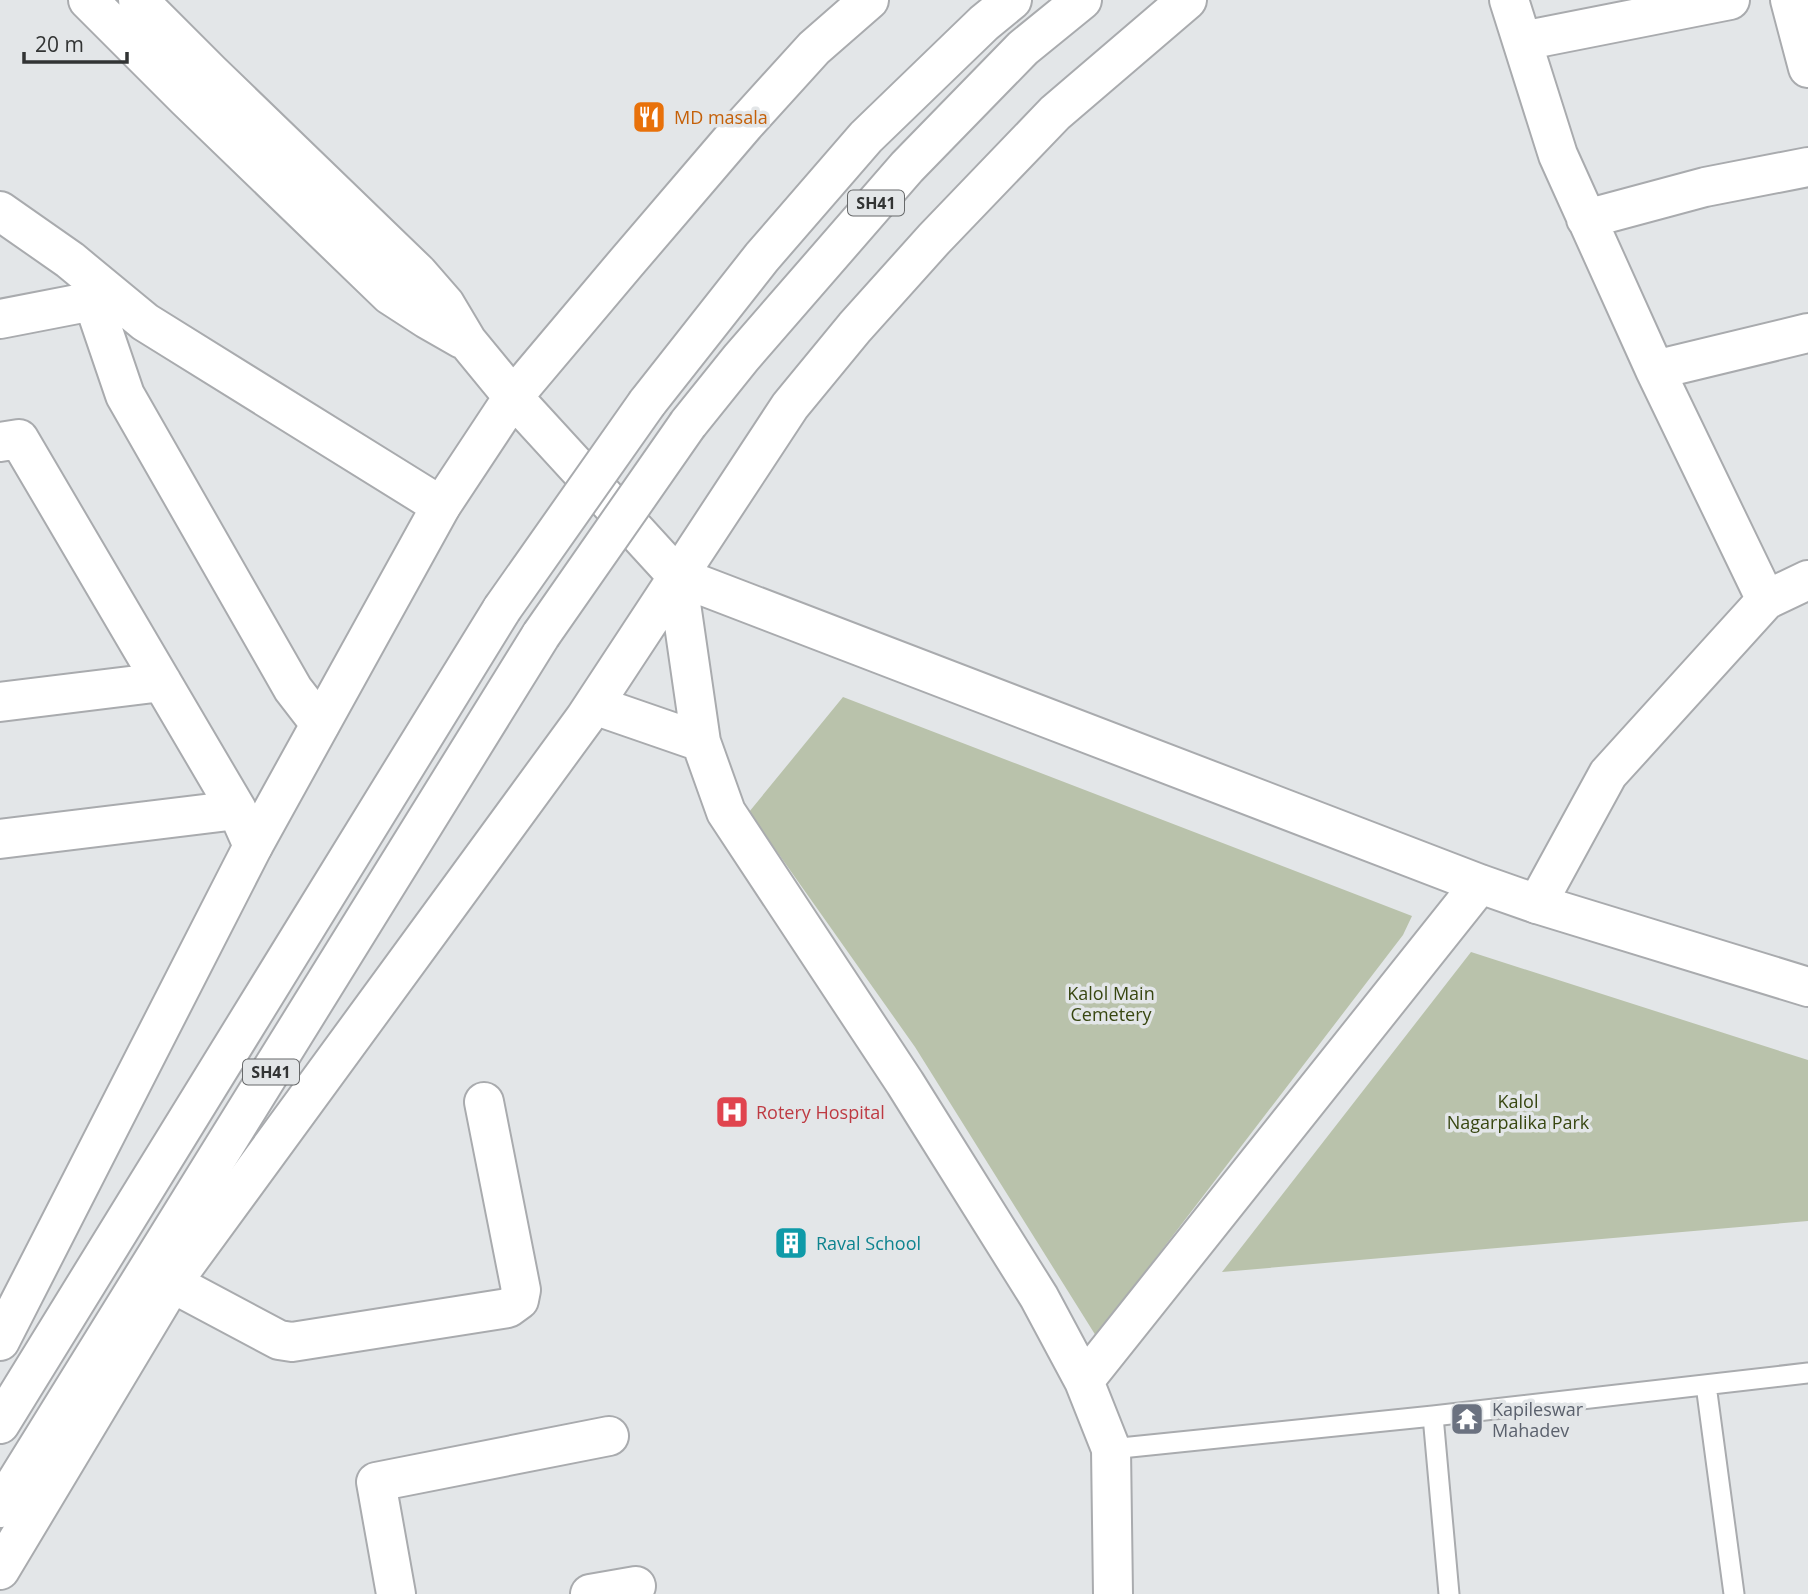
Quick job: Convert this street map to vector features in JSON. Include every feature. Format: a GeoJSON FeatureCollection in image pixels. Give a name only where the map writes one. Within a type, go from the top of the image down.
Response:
{"type":"FeatureCollection","features":[{"type":"Feature","properties":{"kind":"street"},"geometry":{"type":"LineString","coordinates":[[88,0],[390,295],[467,341]]}},
{"type":"Feature","properties":{"kind":"street"},"geometry":{"type":"LineString","coordinates":[[138,0],[418,273],[446,304],[467,341],[513,397],[677,576],[1480,884],[1808,987]]}},
{"type":"Feature","properties":{"kind":"street"},"geometry":{"type":"LineString","coordinates":[[0,1341],[253,846],[441,506],[513,397],[745,124],[814,47],[869,0]]}},
{"type":"Feature","properties":{"kind":"street","name":"SH41"},"geometry":{"type":"LineString","coordinates":[[0,1424],[502,609],[647,403],[762,257],[866,137],[984,23],[1012,0]]}},
{"type":"Feature","properties":{"kind":"street","name":"SH41"},"geometry":{"type":"LineString","coordinates":[[0,1508],[541,635],[688,424],[741,358],[907,167],[1023,48],[1082,0]]}},
{"type":"Feature","properties":{"kind":"street"},"geometry":{"type":"LineString","coordinates":[[0,1570],[172,1283],[594,705],[790,406],[855,327],[934,239],[1055,113],[1187,0]]}},
{"type":"Feature","properties":{"kind":"street"},"geometry":{"type":"LineString","coordinates":[[1509,0],[1558,155],[1655,370],[1766,600]]}},
{"type":"Feature","properties":{"kind":"street"},"geometry":{"type":"LineString","coordinates":[[1522,41],[1730,0]]}},
{"type":"Feature","properties":{"kind":"street"},"geometry":{"type":"LineString","coordinates":[[1790,0],[1808,68]]}},
{"type":"Feature","properties":{"kind":"street"},"geometry":{"type":"LineString","coordinates":[[1586,219],[1705,187],[1808,167]]}},
{"type":"Feature","properties":{"kind":"street"},"geometry":{"type":"LineString","coordinates":[[0,211],[70,260],[145,322],[441,506]]}},
{"type":"Feature","properties":{"kind":"street"},"geometry":{"type":"LineString","coordinates":[[0,319],[93,301],[125,395],[293,689],[320,724]]}},
{"type":"Feature","properties":{"kind":"street"},"geometry":{"type":"LineString","coordinates":[[1655,370],[1808,333]]}},
{"type":"Feature","properties":{"kind":"street"},"geometry":{"type":"LineString","coordinates":[[0,442],[19,439],[237,810],[253,846]]}},
{"type":"Feature","properties":{"kind":"street"},"geometry":{"type":"LineString","coordinates":[[677,576],[701,742],[726,812],[905,1083],[1039,1297],[1084,1381],[1111,1449],[1113,1594]]}},
{"type":"Feature","properties":{"kind":"street"},"geometry":{"type":"LineString","coordinates":[[1537,904],[1608,774],[1766,600],[1808,580]]}},
{"type":"Feature","properties":{"kind":"street"},"geometry":{"type":"LineString","coordinates":[[0,702],[162,682]]}},
{"type":"Feature","properties":{"kind":"street"},"geometry":{"type":"LineString","coordinates":[[594,705],[701,742]]}},
{"type":"Feature","properties":{"kind":"street"},"geometry":{"type":"LineString","coordinates":[[0,839],[237,810]]}},
{"type":"Feature","properties":{"kind":"street"},"geometry":{"type":"LineString","coordinates":[[1084,1381],[1480,884]]}},
{"type":"Feature","properties":{"kind":"street"},"geometry":{"type":"LineString","coordinates":[[172,1283],[279,1340],[292,1342],[508,1308],[519,1300],[521,1290],[484,1102]]}},
{"type":"Feature","properties":{"kind":"street"},"geometry":{"type":"LineString","coordinates":[[396,1594],[376,1482],[609,1436]]}},
{"type":"Feature","properties":{"kind":"street"},"geometry":{"type":"LineString","coordinates":[[590,1594],[636,1586]]}},
{"type":"Feature","properties":{"kind":"lane"},"geometry":{"type":"LineString","coordinates":[[1111,1449],[1808,1373]]}},
{"type":"Feature","properties":{"kind":"lane"},"geometry":{"type":"LineString","coordinates":[[1706,1385],[1734,1594]]}},
{"type":"Feature","properties":{"kind":"lane"},"geometry":{"type":"LineString","coordinates":[[1433,1416],[1449,1594]]}},
{"type":"Feature","properties":{"kind":"green space","name":"Kalol Main Cemetery"},"geometry":{"type":"Polygon","coordinates":[[[843,697],[1412,916],[1403,935],[1096,1336],[915,1047],[749,812],[843,697]]]}},
{"type":"Feature","properties":{"kind":"green space","name":"Kalol Nagarpalika Park"},"geometry":{"type":"Polygon","coordinates":[[[1471,952],[1808,1060],[1808,1221],[1222,1272],[1471,952]]]}},
{"type":"Feature","properties":{"kind":"place","name":"MD masala"},"geometry":{"type":"Point","coordinates":[649,117]}},
{"type":"Feature","properties":{"kind":"place","name":"Rotery Hospital"},"geometry":{"type":"Point","coordinates":[732,1112]}},
{"type":"Feature","properties":{"kind":"place","name":"Raval School"},"geometry":{"type":"Point","coordinates":[791,1243]}},
{"type":"Feature","properties":{"kind":"place","name":"Kapileswar Mahadev"},"geometry":{"type":"Point","coordinates":[1467,1419]}}]}
